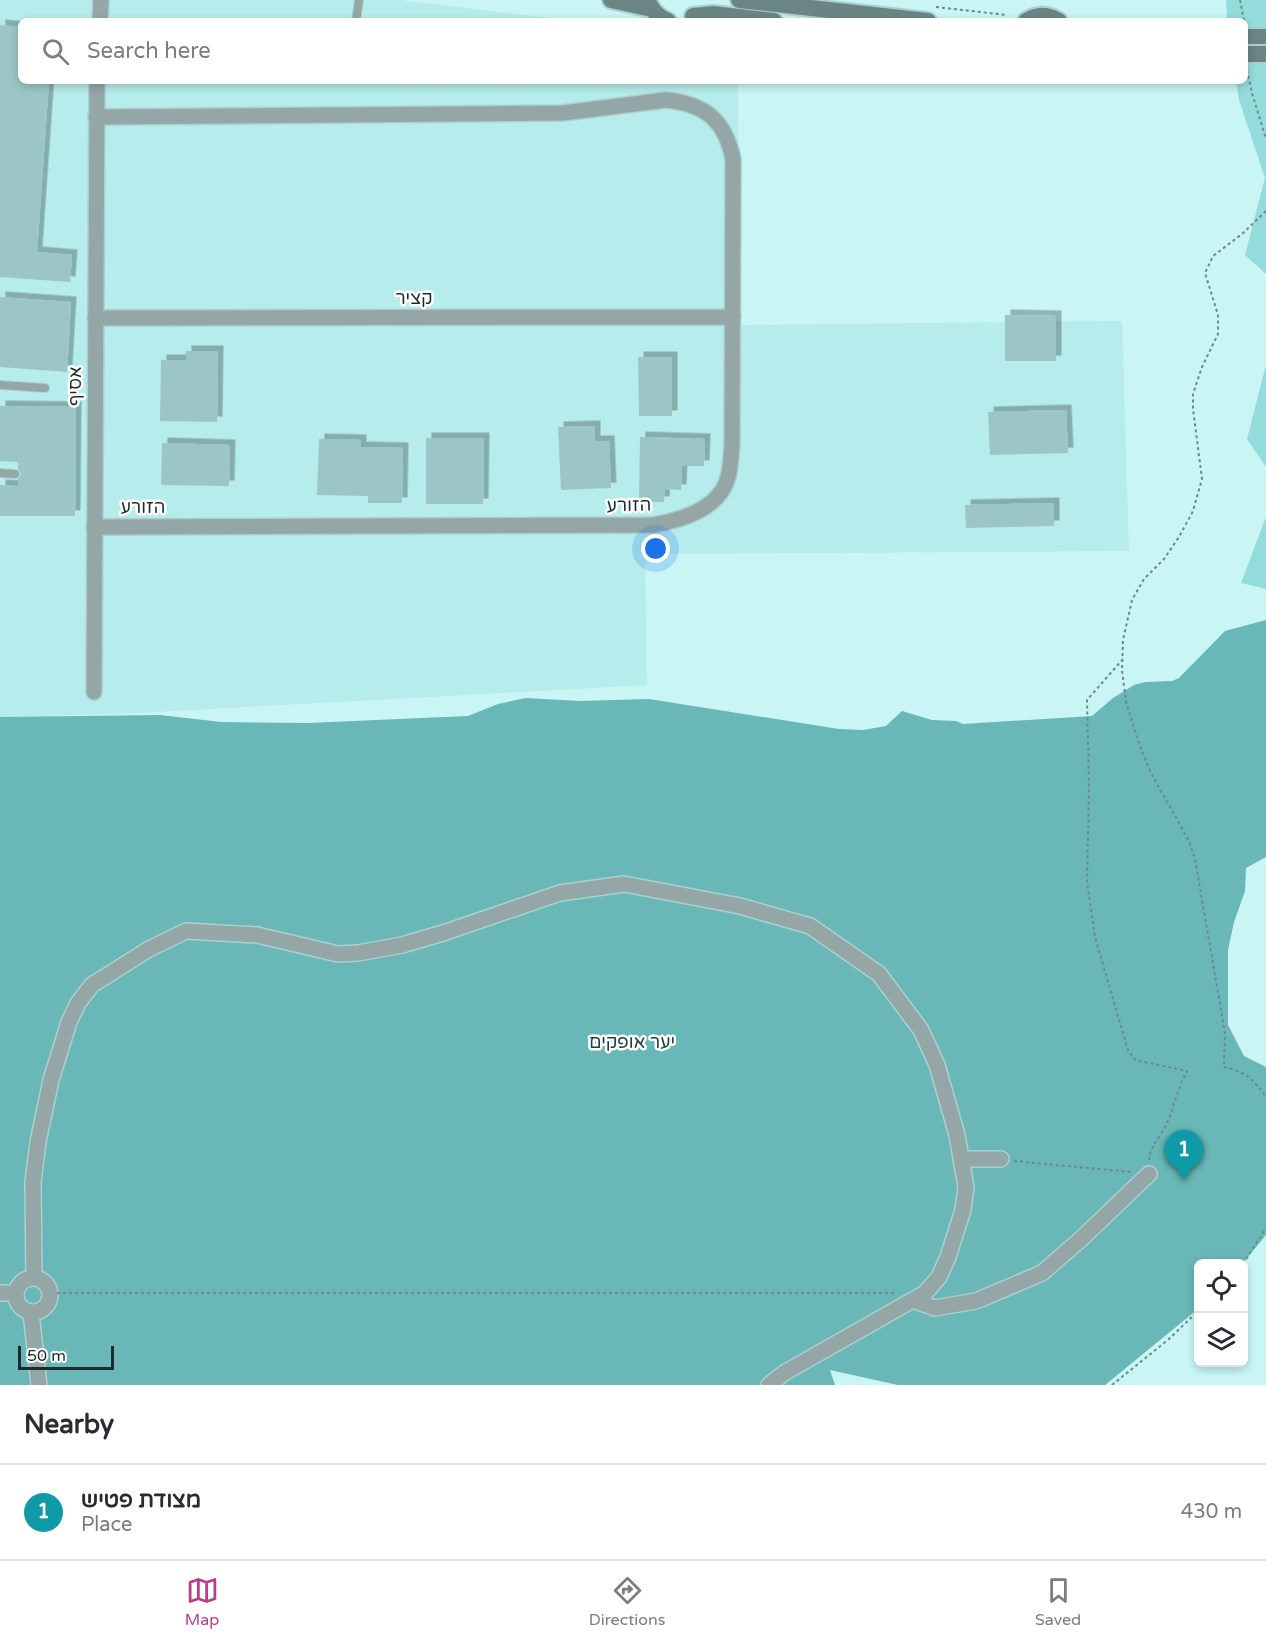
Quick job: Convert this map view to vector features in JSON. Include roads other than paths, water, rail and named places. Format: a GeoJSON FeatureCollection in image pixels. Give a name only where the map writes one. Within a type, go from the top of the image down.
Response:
{"type":"FeatureCollection","features":[{"type":"Feature","properties":{"kind":"main road"},"geometry":{"type":"LineString","coordinates":[[611,0],[650,5],[662,18]]}},
{"type":"Feature","properties":{"kind":"main road"},"geometry":{"type":"LineString","coordinates":[[690,18],[699,10],[703,0]]}},
{"type":"Feature","properties":{"kind":"main road"},"geometry":{"type":"LineString","coordinates":[[739,0],[927,14]]}},
{"type":"Feature","properties":{"kind":"main road"},"geometry":{"type":"LineString","coordinates":[[694,18],[713,14],[748,18]]}},
{"type":"Feature","properties":{"kind":"main road"},"geometry":{"type":"LineString","coordinates":[[1034,18],[1041,15],[1053,18]]}},
{"type":"Feature","properties":{"kind":"main road"},"geometry":{"type":"LineString","coordinates":[[1248,37],[1266,37]]}},
{"type":"Feature","properties":{"kind":"main road"},"geometry":{"type":"LineString","coordinates":[[1248,54],[1266,54]]}},
{"type":"Feature","properties":{"kind":"street"},"geometry":{"type":"LineString","coordinates":[[100,18],[101,0]]}},
{"type":"Feature","properties":{"kind":"street","name":"אסיף"},"geometry":{"type":"LineString","coordinates":[[94,692],[97,84]]}},
{"type":"Feature","properties":{"kind":"street","name":"הזורע"},"geometry":{"type":"LineString","coordinates":[[94,527],[654,525],[676,521],[692,515],[709,504],[721,492],[728,478],[732,444],[733,317],[733,159],[731,146],[711,114],[680,101],[666,100],[563,113],[96,117]]}},
{"type":"Feature","properties":{"kind":"street","name":"קציר"},"geometry":{"type":"LineString","coordinates":[[95,318],[733,317]]}},
{"type":"Feature","properties":{"kind":"street"},"geometry":{"type":"LineString","coordinates":[[34,1278],[33,1182],[38,1142],[51,1080],[69,1022],[78,1003],[92,986],[149,949],[186,931],[257,935],[338,954],[358,953],[402,945],[446,932],[560,893],[624,884],[740,906],[810,926],[879,974],[921,1030],[938,1065],[966,1187],[963,1210],[939,1277],[925,1293],[907,1296],[784,1373],[769,1385]]}},
{"type":"Feature","properties":{"kind":"street"},"geometry":{"type":"LineString","coordinates":[[961,1159],[1001,1159]]}},
{"type":"Feature","properties":{"kind":"street"},"geometry":{"type":"LineString","coordinates":[[907,1296],[935,1308],[976,1301],[1042,1273],[1149,1174]]}},
{"type":"Feature","properties":{"kind":"street"},"geometry":{"type":"LineString","coordinates":[[34,1278],[45,1283],[51,1293],[47,1306],[43,1310],[31,1313],[19,1305],[16,1293],[21,1283],[34,1278]]}},
{"type":"Feature","properties":{"kind":"street"},"geometry":{"type":"LineString","coordinates":[[0,1293],[16,1293]]}},
{"type":"Feature","properties":{"kind":"street"},"geometry":{"type":"LineString","coordinates":[[31,1313],[39,1385]]}},
{"type":"Feature","properties":{"kind":"lane"},"geometry":{"type":"LineString","coordinates":[[356,18],[359,0]]}},
{"type":"Feature","properties":{"kind":"lane"},"geometry":{"type":"LineString","coordinates":[[0,385],[45,388]]}},
{"type":"Feature","properties":{"kind":"lane"},"geometry":{"type":"LineString","coordinates":[[0,473],[15,474]]}},
{"type":"Feature","properties":{"kind":"place","name":"מצודת פטיש"},"geometry":{"type":"Point","coordinates":[1184,1180]}},
{"type":"Feature","properties":{"kind":"park label","name":"יער אופקים"},"geometry":{"type":"Point","coordinates":[632,1042]}}]}
